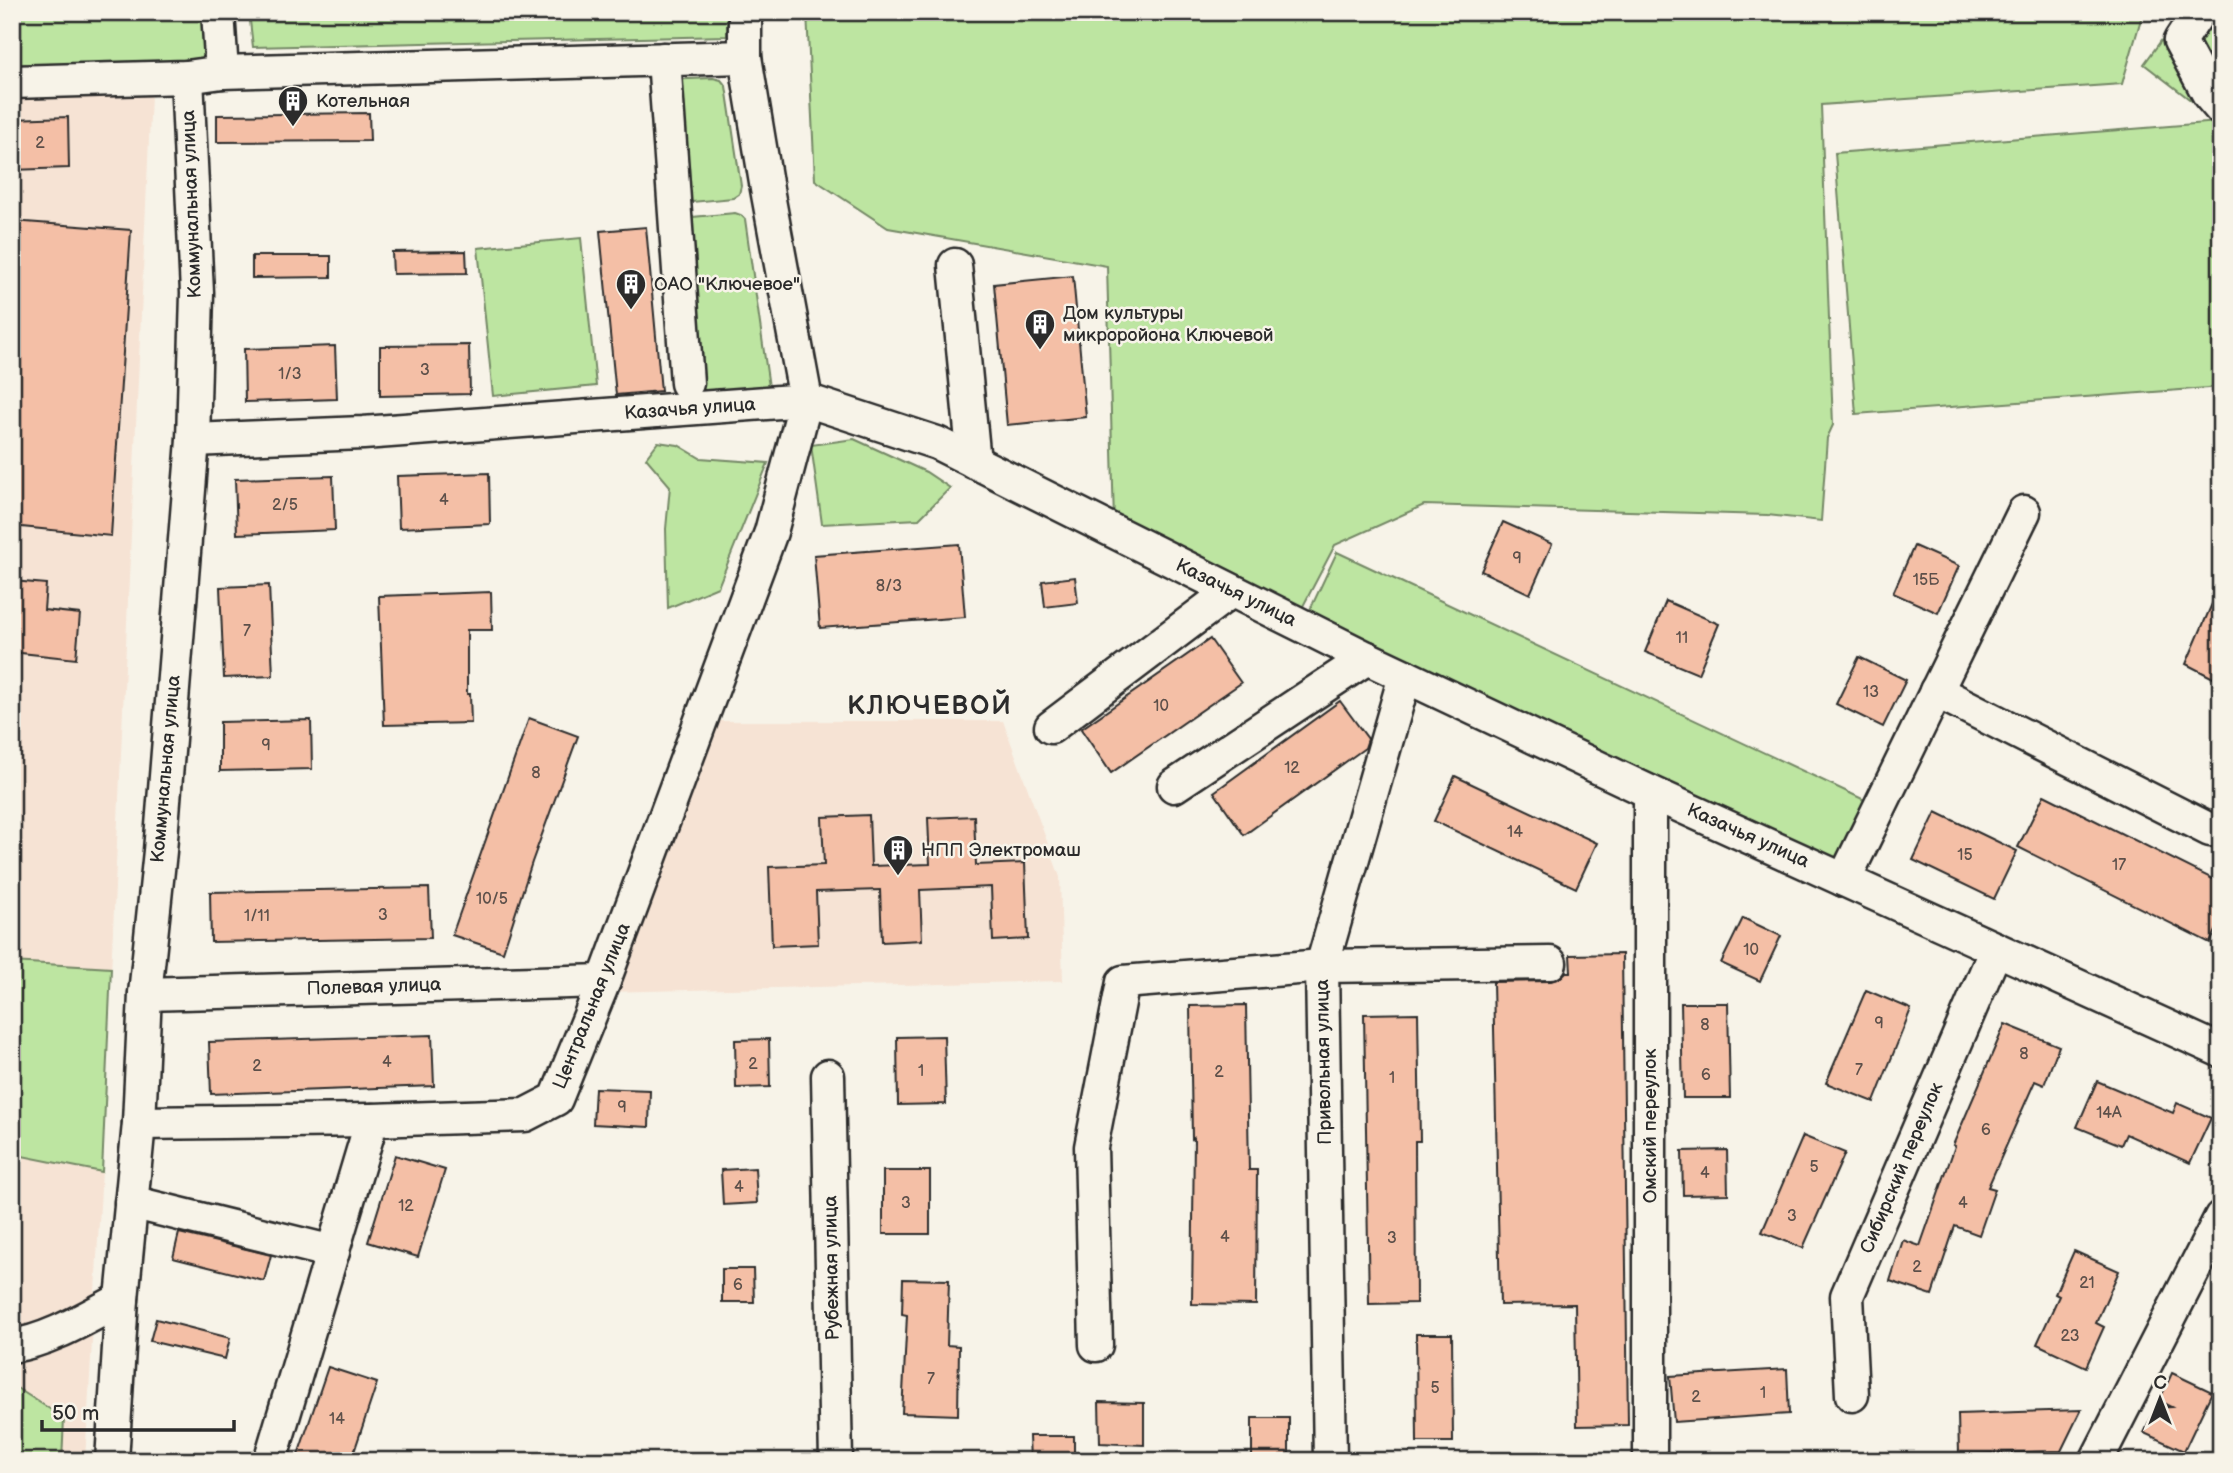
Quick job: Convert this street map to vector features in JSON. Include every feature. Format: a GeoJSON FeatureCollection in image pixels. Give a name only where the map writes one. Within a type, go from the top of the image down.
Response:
{"type":"FeatureCollection","features":[{"type":"Feature","properties":{"kind":"street"},"geometry":{"type":"LineString","coordinates":[[218,12],[222,72]]}},
{"type":"Feature","properties":{"kind":"street"},"geometry":{"type":"LineString","coordinates":[[745,12],[745,57],[766,188],[806,400]]}},
{"type":"Feature","properties":{"kind":"street"},"geometry":{"type":"LineString","coordinates":[[2199,12],[2180,41],[2209,95],[2221,109]]}},
{"type":"Feature","properties":{"kind":"street"},"geometry":{"type":"LineString","coordinates":[[12,82],[187,77],[222,72],[745,57]]}},
{"type":"Feature","properties":{"kind":"street"},"geometry":{"type":"LineString","coordinates":[[664,59],[687,383]]}},
{"type":"Feature","properties":{"kind":"street","name":"Коммунальная улица"},"geometry":{"type":"LineString","coordinates":[[112,1461],[121,1300],[139,1123],[145,994],[160,851],[193,440],[197,293],[187,77]]}},
{"type":"Feature","properties":{"kind":"street"},"geometry":{"type":"LineString","coordinates":[[955,265],[974,462]]}},
{"type":"Feature","properties":{"kind":"street","name":"Казачья улица"},"geometry":{"type":"LineString","coordinates":[[193,440],[363,433],[806,400],[937,443],[1405,676],[1650,792],[2221,1051]]}},
{"type":"Feature","properties":{"kind":"street","name":"Центральная улица"},"geometry":{"type":"LineString","coordinates":[[139,1123],[525,1115],[556,1099],[604,981],[771,532],[806,400]]}},
{"type":"Feature","properties":{"kind":"street"},"geometry":{"type":"LineString","coordinates":[[1844,880],[2024,512]]}},
{"type":"Feature","properties":{"kind":"street"},"geometry":{"type":"LineString","coordinates":[[1051,727],[1231,591]]}},
{"type":"Feature","properties":{"kind":"street"},"geometry":{"type":"LineString","coordinates":[[1174,786],[1367,658]]}},
{"type":"Feature","properties":{"kind":"street","name":"Привольная улица"},"geometry":{"type":"LineString","coordinates":[[1331,1461],[1322,966],[1405,676]]}},
{"type":"Feature","properties":{"kind":"street"},"geometry":{"type":"LineString","coordinates":[[1936,691],[2210,830]]}},
{"type":"Feature","properties":{"kind":"street","name":"Омский переулок"},"geometry":{"type":"LineString","coordinates":[[1650,792],[1650,1461]]}},
{"type":"Feature","properties":{"kind":"street","name":"Сибирский переулок"},"geometry":{"type":"LineString","coordinates":[[1853,1395],[1847,1296],[1996,949]]}},
{"type":"Feature","properties":{"kind":"street"},"geometry":{"type":"LineString","coordinates":[[1096,1345],[1091,1147],[1123,982],[1322,966],[1550,963]]}},
{"type":"Feature","properties":{"kind":"street","name":"Полевая улица"},"geometry":{"type":"LineString","coordinates":[[145,994],[604,981]]}},
{"type":"Feature","properties":{"kind":"street","name":"Рубежная улица"},"geometry":{"type":"LineString","coordinates":[[828,1076],[836,1461]]}},
{"type":"Feature","properties":{"kind":"street"},"geometry":{"type":"LineString","coordinates":[[270,1461],[372,1120]]}},
{"type":"Feature","properties":{"kind":"street"},"geometry":{"type":"LineString","coordinates":[[131,1202],[333,1252]]}},
{"type":"Feature","properties":{"kind":"street"},"geometry":{"type":"LineString","coordinates":[[2096,1461],[2221,1217]]}},
{"type":"Feature","properties":{"kind":"street"},"geometry":{"type":"LineString","coordinates":[[12,1346],[57,1332],[121,1300]]}},
{"type":"Feature","properties":{"kind":"shaded area"},"geometry":{"type":"Polygon","coordinates":[[[151,95],[102,1172],[85,1461],[12,1461],[12,96],[151,95]]]}},
{"type":"Feature","properties":{"kind":"shaded area"},"geometry":{"type":"Polygon","coordinates":[[[718,721],[1003,721],[1060,877],[1063,981],[606,992],[718,721]]]}},
{"type":"Feature","properties":{"kind":"green space"},"geometry":{"type":"Polygon","coordinates":[[[12,12],[205,12],[205,63],[12,65],[12,12]]]}},
{"type":"Feature","properties":{"kind":"green space"},"geometry":{"type":"Polygon","coordinates":[[[249,12],[727,12],[727,36],[253,47],[249,12]]]}},
{"type":"Feature","properties":{"kind":"green space"},"geometry":{"type":"Polygon","coordinates":[[[807,12],[2143,12],[2122,84],[1821,105],[1833,425],[1827,438],[1821,521],[1767,515],[1424,505],[1335,545],[1301,610],[1114,522],[1107,266],[888,228],[815,180],[807,12]]]}},
{"type":"Feature","properties":{"kind":"green space"},"geometry":{"type":"Polygon","coordinates":[[[2182,12],[2221,12],[2221,387],[1856,414],[1835,153],[2219,122],[2144,64],[2182,12]]]}},
{"type":"Feature","properties":{"kind":"green space"},"geometry":{"type":"Polygon","coordinates":[[[664,80],[721,80],[726,86],[741,186],[739,194],[733,198],[682,203],[664,80]]]}},
{"type":"Feature","properties":{"kind":"green space"},"geometry":{"type":"Polygon","coordinates":[[[735,213],[745,219],[769,387],[762,397],[696,399],[682,218],[735,213]]]}},
{"type":"Feature","properties":{"kind":"green space"},"geometry":{"type":"Polygon","coordinates":[[[581,238],[596,386],[493,396],[478,248],[581,238]]]}},
{"type":"Feature","properties":{"kind":"green space"},"geometry":{"type":"Polygon","coordinates":[[[854,439],[926,472],[950,488],[919,519],[822,524],[811,445],[854,439]]]}},
{"type":"Feature","properties":{"kind":"green space"},"geometry":{"type":"Polygon","coordinates":[[[658,442],[678,445],[700,458],[768,463],[718,587],[668,608],[666,529],[670,486],[646,458],[658,442]]]}},
{"type":"Feature","properties":{"kind":"green space"},"geometry":{"type":"Polygon","coordinates":[[[1337,552],[1871,803],[1836,878],[1302,627],[1337,552]]]}},
{"type":"Feature","properties":{"kind":"green space"},"geometry":{"type":"Polygon","coordinates":[[[12,962],[111,968],[102,1172],[12,1154],[12,962]]]}},
{"type":"Feature","properties":{"kind":"green space"},"geometry":{"type":"Polygon","coordinates":[[[12,1385],[64,1418],[62,1461],[12,1461],[12,1385]]]}},
{"type":"Feature","properties":{"kind":"building","name":"Котельная"},"geometry":{"type":"Polygon","coordinates":[[[369,113],[370,141],[217,142],[217,115],[369,113]]]}},
{"type":"Feature","properties":{"kind":"building"},"geometry":{"type":"Polygon","coordinates":[[[68,117],[69,168],[12,170],[12,119],[68,117]]]}},
{"type":"Feature","properties":{"kind":"building"},"geometry":{"type":"Polygon","coordinates":[[[12,221],[131,230],[111,536],[12,526],[12,221]]]}},
{"type":"Feature","properties":{"kind":"building","name":"ОАО \"Ключевое\""},"geometry":{"type":"Polygon","coordinates":[[[646,227],[661,391],[616,395],[600,231],[646,227]]]}},
{"type":"Feature","properties":{"kind":"building"},"geometry":{"type":"Polygon","coordinates":[[[466,251],[467,273],[393,274],[392,252],[466,251]]]}},
{"type":"Feature","properties":{"kind":"building"},"geometry":{"type":"Polygon","coordinates":[[[252,256],[331,256],[331,277],[252,278],[252,256]]]}},
{"type":"Feature","properties":{"kind":"building","name":"Дом культуры микроройона Ключевой"},"geometry":{"type":"Polygon","coordinates":[[[1073,276],[1086,417],[1007,425],[994,284],[1073,276]]]}},
{"type":"Feature","properties":{"kind":"building"},"geometry":{"type":"Polygon","coordinates":[[[469,345],[470,394],[380,396],[380,346],[469,345]]]}},
{"type":"Feature","properties":{"kind":"building"},"geometry":{"type":"Polygon","coordinates":[[[335,346],[337,399],[245,402],[244,349],[335,346]]]}},
{"type":"Feature","properties":{"kind":"building"},"geometry":{"type":"Polygon","coordinates":[[[489,473],[490,524],[399,528],[397,476],[489,473]]]}},
{"type":"Feature","properties":{"kind":"building"},"geometry":{"type":"Polygon","coordinates":[[[333,476],[335,530],[237,534],[235,479],[333,476]]]}},
{"type":"Feature","properties":{"kind":"building"},"geometry":{"type":"Polygon","coordinates":[[[1503,522],[1552,544],[1530,594],[1481,571],[1503,522]]]}},
{"type":"Feature","properties":{"kind":"building"},"geometry":{"type":"Polygon","coordinates":[[[959,544],[965,617],[820,628],[814,555],[959,544]]]}},
{"type":"Feature","properties":{"kind":"building"},"geometry":{"type":"Polygon","coordinates":[[[1914,546],[1959,566],[1938,613],[1893,593],[1914,546]]]}},
{"type":"Feature","properties":{"kind":"building"},"geometry":{"type":"Polygon","coordinates":[[[1075,577],[1078,603],[1045,607],[1042,581],[1075,577]]]}},
{"type":"Feature","properties":{"kind":"building"},"geometry":{"type":"Polygon","coordinates":[[[12,581],[46,584],[44,610],[80,614],[76,659],[12,652],[12,581]]]}},
{"type":"Feature","properties":{"kind":"building"},"geometry":{"type":"Polygon","coordinates":[[[2221,583],[2221,682],[2186,664],[2221,583]]]}},
{"type":"Feature","properties":{"kind":"building"},"geometry":{"type":"Polygon","coordinates":[[[269,585],[273,676],[224,678],[220,587],[269,585]]]}},
{"type":"Feature","properties":{"kind":"building"},"geometry":{"type":"Polygon","coordinates":[[[491,592],[492,630],[467,630],[467,694],[470,694],[471,723],[384,725],[379,596],[491,592]]]}},
{"type":"Feature","properties":{"kind":"building"},"geometry":{"type":"Polygon","coordinates":[[[1666,601],[1719,624],[1698,674],[1645,652],[1666,601]]]}},
{"type":"Feature","properties":{"kind":"building"},"geometry":{"type":"Polygon","coordinates":[[[1210,639],[1241,683],[1111,773],[1081,729],[1210,639]]]}},
{"type":"Feature","properties":{"kind":"building"},"geometry":{"type":"Polygon","coordinates":[[[1859,657],[1906,680],[1883,727],[1836,704],[1859,657]]]}},
{"type":"Feature","properties":{"kind":"building"},"geometry":{"type":"Polygon","coordinates":[[[1340,701],[1368,739],[1365,748],[1244,835],[1214,792],[1340,701]]]}},
{"type":"Feature","properties":{"kind":"building"},"geometry":{"type":"Polygon","coordinates":[[[529,718],[578,736],[532,862],[503,952],[452,935],[529,718]]]}},
{"type":"Feature","properties":{"kind":"building"},"geometry":{"type":"Polygon","coordinates":[[[311,720],[312,769],[220,771],[220,722],[311,720]]]}},
{"type":"Feature","properties":{"kind":"building"},"geometry":{"type":"Polygon","coordinates":[[[1455,776],[1597,843],[1576,888],[1434,821],[1455,776]]]}},
{"type":"Feature","properties":{"kind":"building"},"geometry":{"type":"Polygon","coordinates":[[[2044,795],[2221,883],[2221,921],[2210,943],[2018,847],[2044,795]]]}},
{"type":"Feature","properties":{"kind":"building"},"geometry":{"type":"Polygon","coordinates":[[[1936,812],[2017,851],[1994,899],[1913,860],[1936,812]]]}},
{"type":"Feature","properties":{"kind":"building","name":"НПП Электромаш"},"geometry":{"type":"Polygon","coordinates":[[[869,815],[871,866],[930,864],[928,818],[974,816],[976,865],[1025,863],[1028,939],[993,941],[991,887],[920,890],[922,940],[882,942],[880,890],[816,892],[818,944],[772,946],[769,867],[824,865],[822,817],[869,815]]]}},
{"type":"Feature","properties":{"kind":"building"},"geometry":{"type":"Polygon","coordinates":[[[429,888],[431,938],[211,942],[210,892],[429,888]]]}},
{"type":"Feature","properties":{"kind":"building"},"geometry":{"type":"Polygon","coordinates":[[[1743,918],[1781,936],[1760,981],[1721,963],[1743,918]]]}},
{"type":"Feature","properties":{"kind":"building"},"geometry":{"type":"Polygon","coordinates":[[[1622,954],[1628,1425],[1577,1426],[1575,1304],[1500,1305],[1493,982],[1551,981],[1571,972],[1570,955],[1622,954]]]}},
{"type":"Feature","properties":{"kind":"building"},"geometry":{"type":"Polygon","coordinates":[[[1866,990],[1911,1009],[1874,1102],[1826,1083],[1866,990]]]}},
{"type":"Feature","properties":{"kind":"building"},"geometry":{"type":"Polygon","coordinates":[[[1681,1003],[1728,1003],[1730,1098],[1683,1098],[1681,1003]]]}},
{"type":"Feature","properties":{"kind":"building"},"geometry":{"type":"Polygon","coordinates":[[[1246,1005],[1249,1170],[1257,1170],[1256,1305],[1192,1304],[1194,1138],[1192,1139],[1190,1006],[1246,1005]]]}},
{"type":"Feature","properties":{"kind":"building"},"geometry":{"type":"Polygon","coordinates":[[[1418,1013],[1420,1141],[1415,1141],[1416,1303],[1369,1304],[1364,1014],[1418,1013]]]}},
{"type":"Feature","properties":{"kind":"building"},"geometry":{"type":"Polygon","coordinates":[[[2005,1024],[2059,1046],[2044,1085],[2035,1081],[1988,1187],[1995,1189],[1979,1235],[1955,1226],[1932,1295],[1890,1281],[1903,1240],[1920,1246],[1955,1146],[1953,1145],[2005,1024]]]}},
{"type":"Feature","properties":{"kind":"building"},"geometry":{"type":"Polygon","coordinates":[[[432,1035],[434,1086],[211,1094],[209,1042],[432,1035]]]}},
{"type":"Feature","properties":{"kind":"building"},"geometry":{"type":"Polygon","coordinates":[[[944,1036],[946,1104],[898,1105],[897,1037],[944,1036]]]}},
{"type":"Feature","properties":{"kind":"building"},"geometry":{"type":"Polygon","coordinates":[[[769,1039],[770,1087],[736,1088],[735,1040],[769,1039]]]}},
{"type":"Feature","properties":{"kind":"building"},"geometry":{"type":"Polygon","coordinates":[[[2097,1081],[2173,1113],[2177,1103],[2211,1118],[2190,1163],[2126,1134],[2121,1145],[2077,1127],[2097,1081]]]}},
{"type":"Feature","properties":{"kind":"building"},"geometry":{"type":"Polygon","coordinates":[[[595,1088],[650,1090],[649,1127],[593,1124],[595,1088]]]}},
{"type":"Feature","properties":{"kind":"building"},"geometry":{"type":"Polygon","coordinates":[[[1803,1136],[1845,1153],[1803,1248],[1762,1232],[1803,1136]]]}},
{"type":"Feature","properties":{"kind":"building"},"geometry":{"type":"Polygon","coordinates":[[[1727,1150],[1728,1194],[1683,1195],[1682,1151],[1727,1150]]]}},
{"type":"Feature","properties":{"kind":"building"},"geometry":{"type":"Polygon","coordinates":[[[395,1155],[445,1170],[418,1257],[368,1242],[395,1155]]]}},
{"type":"Feature","properties":{"kind":"building"},"geometry":{"type":"Polygon","coordinates":[[[755,1168],[757,1203],[723,1205],[721,1170],[755,1168]]]}},
{"type":"Feature","properties":{"kind":"building"},"geometry":{"type":"Polygon","coordinates":[[[883,1171],[930,1171],[930,1234],[883,1234],[883,1171]]]}},
{"type":"Feature","properties":{"kind":"building"},"geometry":{"type":"Polygon","coordinates":[[[179,1233],[271,1255],[264,1281],[173,1258],[179,1233]]]}},
{"type":"Feature","properties":{"kind":"building"},"geometry":{"type":"Polygon","coordinates":[[[2074,1251],[2119,1271],[2096,1323],[2104,1327],[2086,1367],[2037,1344],[2059,1296],[2055,1294],[2074,1251]]]}},
{"type":"Feature","properties":{"kind":"building"},"geometry":{"type":"Polygon","coordinates":[[[722,1269],[753,1269],[754,1302],[722,1302],[722,1269]]]}},
{"type":"Feature","properties":{"kind":"building"},"geometry":{"type":"Polygon","coordinates":[[[903,1279],[949,1280],[947,1345],[959,1346],[958,1415],[902,1413],[907,1315],[902,1314],[903,1279]]]}},
{"type":"Feature","properties":{"kind":"building"},"geometry":{"type":"Polygon","coordinates":[[[156,1319],[230,1338],[225,1359],[150,1341],[156,1319]]]}},
{"type":"Feature","properties":{"kind":"building"},"geometry":{"type":"Polygon","coordinates":[[[1416,1334],[1452,1334],[1453,1442],[1417,1442],[1416,1334]]]}},
{"type":"Feature","properties":{"kind":"building"},"geometry":{"type":"Polygon","coordinates":[[[328,1367],[377,1383],[351,1461],[316,1461],[298,1455],[328,1367]]]}},
{"type":"Feature","properties":{"kind":"building"},"geometry":{"type":"Polygon","coordinates":[[[1787,1369],[1789,1414],[1674,1422],[1670,1376],[1787,1369]]]}},
{"type":"Feature","properties":{"kind":"building"},"geometry":{"type":"Polygon","coordinates":[[[2172,1373],[2212,1392],[2184,1451],[2144,1433],[2156,1408],[2171,1407],[2159,1401],[2172,1373]]]}},
{"type":"Feature","properties":{"kind":"building"},"geometry":{"type":"Polygon","coordinates":[[[1099,1402],[1144,1403],[1144,1445],[1100,1443],[1099,1402]]]}},
{"type":"Feature","properties":{"kind":"building"},"geometry":{"type":"Polygon","coordinates":[[[2081,1410],[2061,1451],[1959,1454],[1958,1414],[2081,1410]]]}},
{"type":"Feature","properties":{"kind":"building"},"geometry":{"type":"Polygon","coordinates":[[[1252,1418],[1289,1418],[1289,1459],[1252,1459],[1252,1418]]]}},
{"type":"Feature","properties":{"kind":"building"},"geometry":{"type":"Polygon","coordinates":[[[1029,1436],[1074,1436],[1074,1461],[1030,1461],[1029,1436]]]}},
{"type":"Feature","properties":{"kind":"place","name":"Котельная"},"geometry":{"type":"Point","coordinates":[293,128]}},
{"type":"Feature","properties":{"kind":"place","name":"ОАО \"Ключевое\""},"geometry":{"type":"Point","coordinates":[631,311]}},
{"type":"Feature","properties":{"kind":"place","name":"Дом культуры микроройона Ключевой"},"geometry":{"type":"Point","coordinates":[1040,351]}},
{"type":"Feature","properties":{"kind":"place","name":"НПП Электромаш"},"geometry":{"type":"Point","coordinates":[898,877]}},
{"type":"Feature","properties":{"kind":"district","name":"КЛЮЧЕВОЙ"},"geometry":{"type":"Point","coordinates":[930,706]}}]}
